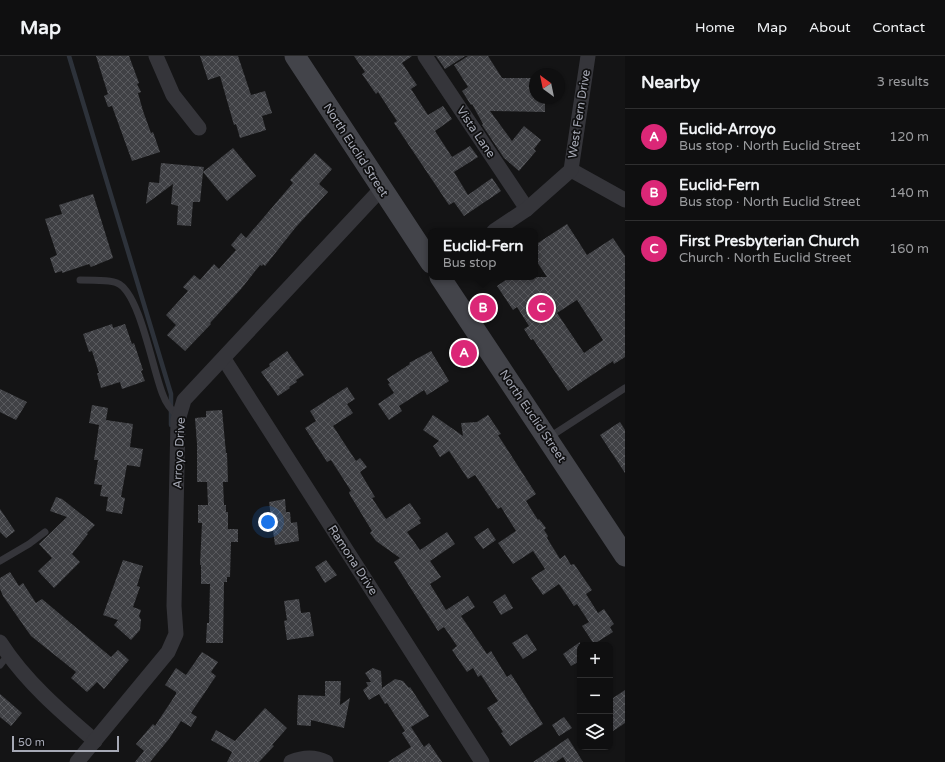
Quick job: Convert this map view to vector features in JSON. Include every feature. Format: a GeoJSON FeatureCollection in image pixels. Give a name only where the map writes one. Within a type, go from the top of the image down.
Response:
{"type":"FeatureCollection","features":[{"type":"Feature","properties":{"kind":"main road","name":"North Euclid Street"},"geometry":{"type":"LineString","coordinates":[[295,56],[428,258]]}},
{"type":"Feature","properties":{"kind":"main road","name":"North Euclid Street"},"geometry":{"type":"LineString","coordinates":[[442,280],[625,556]]}},
{"type":"Feature","properties":{"kind":"street"},"geometry":{"type":"LineString","coordinates":[[156,56],[173,95],[199,128]]}},
{"type":"Feature","properties":{"kind":"street","name":"Vista Lane"},"geometry":{"type":"LineString","coordinates":[[425,56],[527,209]]}},
{"type":"Feature","properties":{"kind":"street","name":"West Fern Drive"},"geometry":{"type":"LineString","coordinates":[[498,228],[527,209],[571,170],[588,56]]}},
{"type":"Feature","properties":{"kind":"street"},"geometry":{"type":"LineString","coordinates":[[571,170],[625,200]]}},
{"type":"Feature","properties":{"kind":"street","name":"Arroyo Drive"},"geometry":{"type":"LineString","coordinates":[[77,762],[168,652],[176,634],[174,606],[179,417],[184,400],[224,359],[382,188]]}},
{"type":"Feature","properties":{"kind":"street","name":"Ramona Drive"},"geometry":{"type":"LineString","coordinates":[[224,359],[482,762]]}},
{"type":"Feature","properties":{"kind":"street"},"geometry":{"type":"LineString","coordinates":[[0,642],[4,660],[31,682],[60,711],[95,740]]}},
{"type":"Feature","properties":{"kind":"street"},"geometry":{"type":"LineString","coordinates":[[291,762],[300,758],[312,757],[326,762]]}},
{"type":"Feature","properties":{"kind":"lane"},"geometry":{"type":"LineString","coordinates":[[80,280],[117,283],[128,293],[135,307],[149,347],[162,394],[173,411],[179,417]]}},
{"type":"Feature","properties":{"kind":"lane"},"geometry":{"type":"LineString","coordinates":[[548,438],[625,388]]}},
{"type":"Feature","properties":{"kind":"lane"},"geometry":{"type":"LineString","coordinates":[[0,561],[29,544],[45,532]]}},
{"type":"Feature","properties":{"kind":"building"},"geometry":{"type":"Polygon","coordinates":[[[96,56],[129,56],[139,83],[137,84],[141,92],[138,93],[143,111],[160,152],[132,161],[112,106],[108,107],[104,96],[108,94],[96,56]]]}},
{"type":"Feature","properties":{"kind":"building"},"geometry":{"type":"Polygon","coordinates":[[[200,56],[238,56],[251,95],[265,91],[272,113],[262,116],[266,130],[240,138],[236,124],[234,125],[220,76],[208,80],[200,56]]]}},
{"type":"Feature","properties":{"kind":"building"},"geometry":{"type":"Polygon","coordinates":[[[354,56],[412,56],[402,63],[417,85],[411,89],[428,115],[443,106],[452,119],[435,131],[452,157],[470,146],[478,157],[454,172],[468,195],[492,178],[501,191],[464,216],[454,202],[449,205],[394,123],[397,121],[378,92],[376,94],[362,74],[365,72],[354,56]]]}},
{"type":"Feature","properties":{"kind":"building"},"geometry":{"type":"Polygon","coordinates":[[[436,56],[465,56],[445,69],[436,56]]]}},
{"type":"Feature","properties":{"kind":"building"},"geometry":{"type":"Polygon","coordinates":[[[468,56],[488,56],[502,78],[529,78],[529,104],[545,104],[545,112],[490,111],[512,141],[524,126],[541,140],[534,149],[536,151],[519,171],[504,158],[482,125],[483,124],[472,104],[471,105],[462,91],[468,87],[454,65],[468,56]]]}},
{"type":"Feature","properties":{"kind":"building"},"geometry":{"type":"Polygon","coordinates":[[[233,148],[256,176],[227,201],[203,172],[233,148]]]}},
{"type":"Feature","properties":{"kind":"building"},"geometry":{"type":"Polygon","coordinates":[[[315,153],[332,169],[319,184],[328,192],[296,227],[265,266],[263,264],[262,266],[260,265],[241,289],[210,323],[211,324],[185,351],[167,335],[176,325],[166,315],[188,291],[183,287],[194,275],[200,280],[214,264],[219,269],[236,250],[231,245],[241,233],[246,238],[293,183],[290,180],[315,153]]]}},
{"type":"Feature","properties":{"kind":"building"},"geometry":{"type":"Polygon","coordinates":[[[161,163],[204,167],[200,202],[193,202],[191,226],[177,225],[178,206],[171,204],[173,184],[146,204],[149,182],[159,183],[161,163]]]}},
{"type":"Feature","properties":{"kind":"building"},"geometry":{"type":"Polygon","coordinates":[[[93,194],[113,258],[91,267],[89,264],[62,273],[62,271],[55,273],[50,258],[57,255],[45,219],[62,214],[59,205],[93,194]]]}},
{"type":"Feature","properties":{"kind":"building"},"geometry":{"type":"Polygon","coordinates":[[[567,224],[587,255],[613,238],[625,256],[625,357],[614,364],[613,361],[568,391],[533,339],[531,340],[524,329],[529,326],[517,307],[513,310],[497,286],[506,280],[538,280],[538,277],[547,277],[538,264],[538,243],[567,224]],[[577,300],[557,313],[584,353],[603,340],[577,300]]]}},
{"type":"Feature","properties":{"kind":"building"},"geometry":{"type":"Polygon","coordinates":[[[112,324],[113,328],[125,324],[132,344],[134,343],[145,381],[122,389],[120,382],[101,388],[97,373],[99,373],[92,351],[89,352],[83,334],[112,324]]]}},
{"type":"Feature","properties":{"kind":"building"},"geometry":{"type":"Polygon","coordinates":[[[287,351],[304,375],[296,380],[297,382],[289,387],[290,388],[278,396],[261,372],[287,351]]]}},
{"type":"Feature","properties":{"kind":"building"},"geometry":{"type":"Polygon","coordinates":[[[431,351],[449,381],[427,395],[424,390],[399,406],[402,411],[389,420],[378,404],[394,393],[388,384],[390,383],[387,379],[410,364],[409,363],[431,351]]]}},
{"type":"Feature","properties":{"kind":"building"},"geometry":{"type":"Polygon","coordinates":[[[347,387],[355,399],[347,404],[353,413],[333,426],[356,461],[360,458],[367,467],[360,472],[375,497],[372,498],[386,519],[410,503],[421,519],[419,520],[421,523],[407,532],[420,550],[447,532],[455,544],[430,561],[441,577],[430,584],[446,610],[468,596],[475,607],[461,616],[487,654],[491,651],[507,677],[511,674],[543,724],[510,746],[501,733],[503,732],[487,708],[498,701],[481,675],[478,677],[473,668],[467,672],[452,650],[457,646],[444,627],[438,631],[394,562],[400,558],[376,541],[370,533],[372,531],[350,495],[349,492],[351,491],[331,460],[327,462],[305,428],[316,421],[310,411],[347,387]]]}},
{"type":"Feature","properties":{"kind":"building"},"geometry":{"type":"Polygon","coordinates":[[[0,389],[27,402],[16,420],[0,412],[0,389]]]}},
{"type":"Feature","properties":{"kind":"building"},"geometry":{"type":"Polygon","coordinates":[[[92,405],[108,408],[106,420],[133,424],[130,447],[143,449],[140,467],[127,465],[121,497],[125,498],[122,514],[106,511],[108,497],[100,496],[102,485],[94,484],[98,460],[94,460],[99,425],[89,423],[92,405]]]}},
{"type":"Feature","properties":{"kind":"building"},"geometry":{"type":"Polygon","coordinates":[[[222,410],[227,453],[228,482],[223,482],[224,505],[226,505],[226,512],[228,512],[228,529],[238,529],[238,542],[231,542],[230,577],[227,577],[227,582],[224,582],[223,643],[206,643],[207,623],[209,623],[210,584],[201,584],[200,565],[202,523],[198,523],[198,505],[208,505],[207,482],[197,482],[195,418],[206,417],[206,411],[222,410]]]}},
{"type":"Feature","properties":{"kind":"building"},"geometry":{"type":"Polygon","coordinates":[[[433,415],[463,436],[461,423],[477,422],[488,415],[501,434],[498,435],[536,494],[526,501],[538,520],[539,519],[546,528],[544,530],[548,536],[547,538],[560,559],[565,555],[571,565],[574,564],[592,590],[586,594],[598,613],[604,609],[614,624],[610,627],[613,632],[597,642],[593,642],[582,626],[589,622],[577,604],[574,606],[559,584],[543,595],[531,578],[545,569],[533,551],[513,564],[498,543],[516,531],[501,507],[498,509],[475,475],[468,479],[449,451],[440,457],[433,446],[439,441],[423,430],[433,415]]]}},
{"type":"Feature","properties":{"kind":"building"},"geometry":{"type":"Polygon","coordinates":[[[620,422],[625,430],[625,473],[600,435],[620,422]]]}},
{"type":"Feature","properties":{"kind":"building"},"geometry":{"type":"Polygon","coordinates":[[[56,497],[62,499],[95,525],[87,533],[88,534],[72,554],[80,562],[54,588],[38,571],[52,558],[39,544],[67,517],[50,511],[56,497]]]}},
{"type":"Feature","properties":{"kind":"building"},"geometry":{"type":"Polygon","coordinates":[[[285,499],[286,512],[290,512],[291,523],[297,522],[299,541],[275,545],[269,502],[285,499]]]}},
{"type":"Feature","properties":{"kind":"building"},"geometry":{"type":"Polygon","coordinates":[[[0,509],[15,531],[6,538],[0,532],[0,509]]]}},
{"type":"Feature","properties":{"kind":"building"},"geometry":{"type":"Polygon","coordinates":[[[488,528],[496,540],[483,549],[474,537],[488,528]]]}},
{"type":"Feature","properties":{"kind":"building"},"geometry":{"type":"Polygon","coordinates":[[[123,560],[143,566],[137,586],[140,587],[133,607],[141,610],[139,616],[141,620],[140,630],[131,640],[114,625],[118,620],[103,615],[123,560]]]}},
{"type":"Feature","properties":{"kind":"building"},"geometry":{"type":"Polygon","coordinates":[[[326,560],[337,575],[325,583],[315,567],[326,560]]]}},
{"type":"Feature","properties":{"kind":"building"},"geometry":{"type":"Polygon","coordinates":[[[10,572],[19,586],[23,583],[36,603],[42,599],[111,657],[118,650],[129,660],[104,689],[97,682],[87,692],[71,678],[76,672],[31,636],[3,596],[0,589],[0,578],[10,572]]]}},
{"type":"Feature","properties":{"kind":"building"},"geometry":{"type":"Polygon","coordinates":[[[505,594],[513,608],[501,615],[493,602],[505,594]]]}},
{"type":"Feature","properties":{"kind":"building"},"geometry":{"type":"Polygon","coordinates":[[[299,599],[301,613],[310,612],[314,636],[287,640],[284,621],[287,620],[284,601],[299,599]]]}},
{"type":"Feature","properties":{"kind":"building"},"geometry":{"type":"Polygon","coordinates":[[[527,634],[537,650],[523,659],[512,643],[527,634]]]}},
{"type":"Feature","properties":{"kind":"building"},"geometry":{"type":"Polygon","coordinates":[[[577,644],[577,663],[571,666],[563,654],[577,644]]]}},
{"type":"Feature","properties":{"kind":"building"},"geometry":{"type":"Polygon","coordinates":[[[202,652],[218,662],[211,672],[216,676],[191,713],[197,717],[191,727],[181,721],[169,739],[150,762],[135,762],[144,751],[136,744],[153,724],[155,726],[176,694],[176,692],[165,685],[176,668],[186,675],[202,652]]]}},
{"type":"Feature","properties":{"kind":"building"},"geometry":{"type":"Polygon","coordinates":[[[373,668],[381,671],[382,688],[395,679],[403,681],[409,688],[410,687],[429,716],[411,727],[424,747],[429,743],[442,762],[388,762],[411,747],[402,733],[405,731],[387,703],[385,704],[379,694],[369,700],[363,690],[368,686],[366,682],[371,682],[365,673],[373,668]]]}},
{"type":"Feature","properties":{"kind":"building"},"geometry":{"type":"Polygon","coordinates":[[[325,681],[341,681],[340,705],[350,698],[344,728],[311,720],[311,726],[297,725],[298,695],[325,696],[325,681]]]}},
{"type":"Feature","properties":{"kind":"building"},"geometry":{"type":"Polygon","coordinates":[[[625,690],[625,723],[613,731],[613,714],[613,698],[625,690]]]}},
{"type":"Feature","properties":{"kind":"building"},"geometry":{"type":"Polygon","coordinates":[[[0,694],[22,713],[11,726],[0,717],[0,694]]]}},
{"type":"Feature","properties":{"kind":"building"},"geometry":{"type":"Polygon","coordinates":[[[265,708],[287,728],[272,745],[274,746],[259,762],[227,762],[232,752],[211,740],[216,730],[235,741],[265,708]]]}},
{"type":"Feature","properties":{"kind":"building"},"geometry":{"type":"Polygon","coordinates":[[[564,717],[572,728],[559,736],[552,725],[564,717]]]}},
{"type":"Feature","properties":{"kind":"building"},"geometry":{"type":"Polygon","coordinates":[[[568,738],[583,762],[566,762],[563,757],[556,762],[533,762],[568,738]]]}},
{"type":"Feature","properties":{"kind":"waterway"},"geometry":{"type":"LineString","coordinates":[[69,56],[171,394],[171,425]]}},
{"type":"Feature","properties":{"kind":"place","name":"Euclid-Fern"},"geometry":{"type":"Point","coordinates":[483,308]}},
{"type":"Feature","properties":{"kind":"place","name":"First Presbyterian Church"},"geometry":{"type":"Point","coordinates":[541,308]}},
{"type":"Feature","properties":{"kind":"place","name":"Euclid-Arroyo"},"geometry":{"type":"Point","coordinates":[464,353]}}]}
